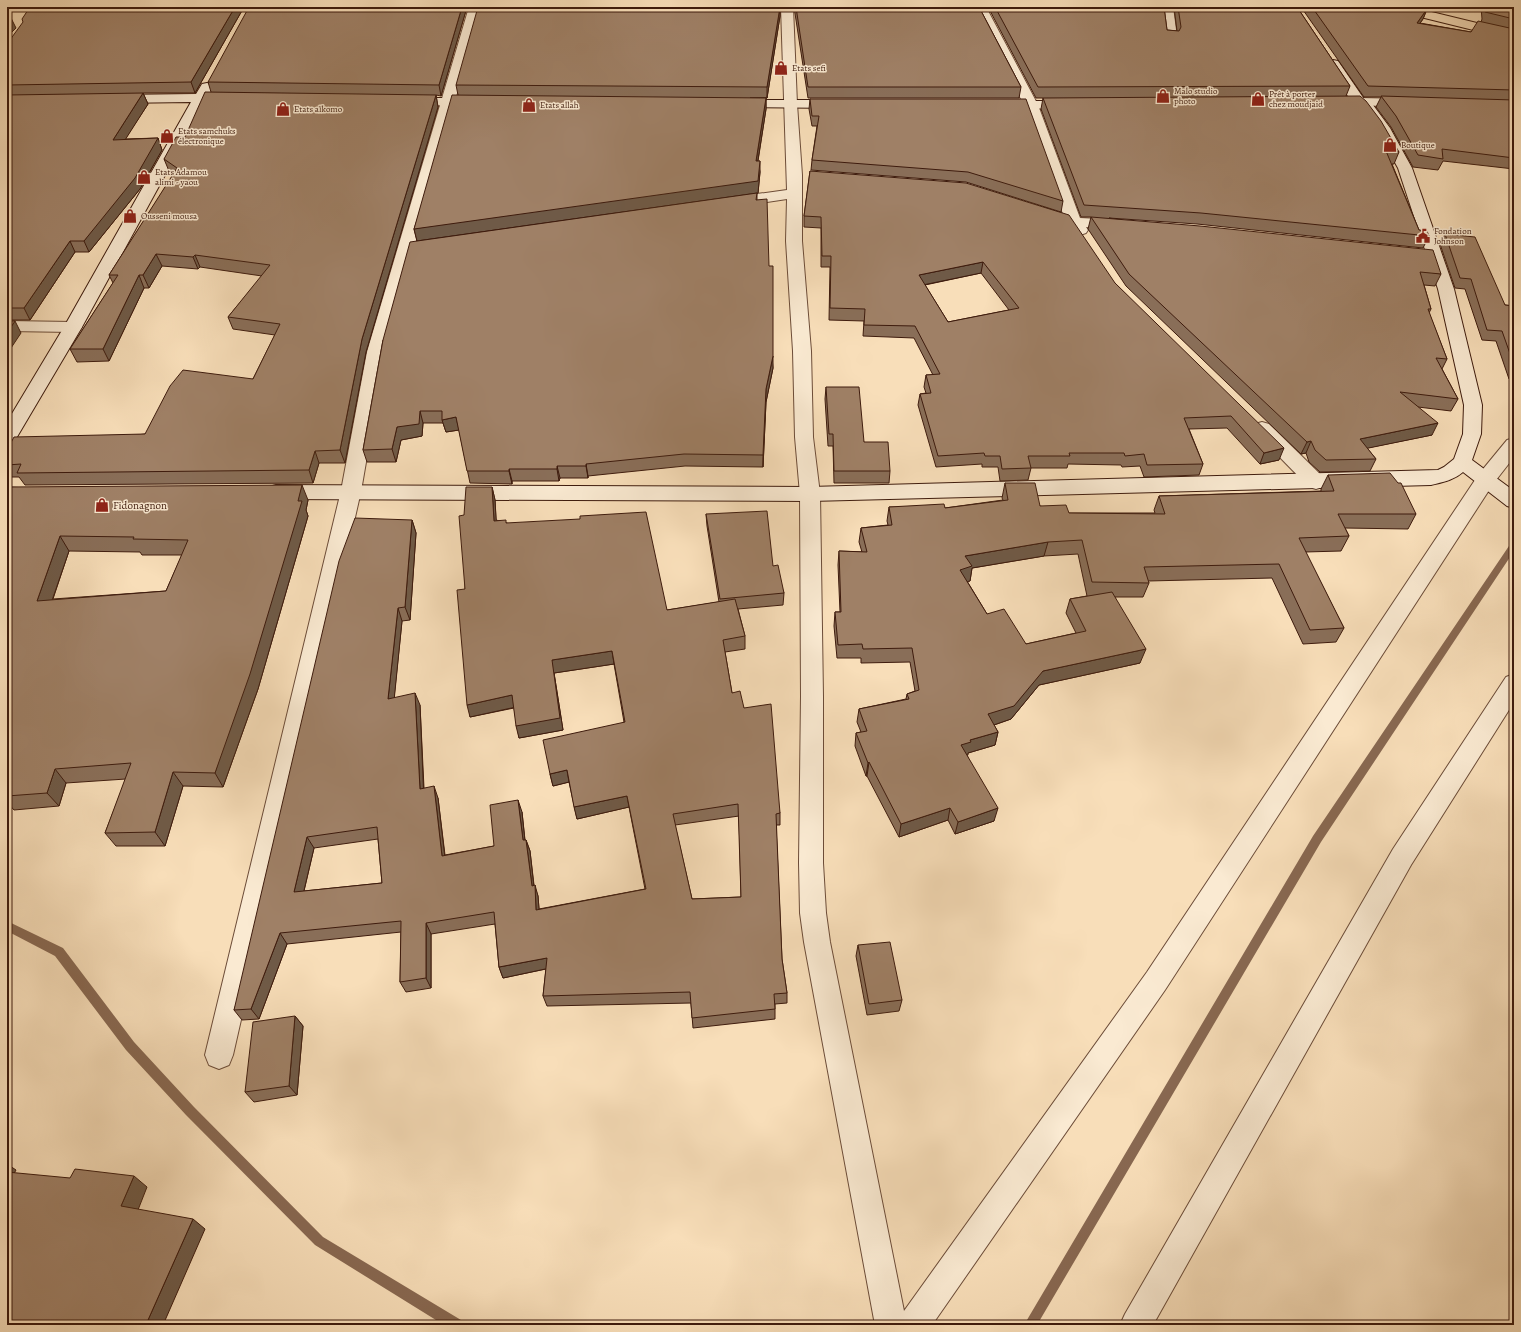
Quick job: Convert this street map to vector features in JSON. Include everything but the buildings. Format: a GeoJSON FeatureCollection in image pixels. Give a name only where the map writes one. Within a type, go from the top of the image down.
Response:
{"type":"FeatureCollection","features":[{"type":"Feature","properties":{"kind":"main road"},"geometry":{"type":"LineString","coordinates":[[1396,7],[1514,36]]}},
{"type":"Feature","properties":{"kind":"main road"},"geometry":{"type":"LineString","coordinates":[[1442,7],[1514,24]]}},
{"type":"Feature","properties":{"kind":"street"},"geometry":{"type":"LineString","coordinates":[[219,1056],[351,491],[376,352],[414,247],[448,102],[475,7]]}},
{"type":"Feature","properties":{"kind":"street"},"geometry":{"type":"LineString","coordinates":[[787,7],[790,104],[795,175],[794,241],[802,351],[804,437],[810,494],[812,696],[811,863],[813,914],[817,942],[891,1325]]}},
{"type":"Feature","properties":{"kind":"street"},"geometry":{"type":"LineString","coordinates":[[980,7],[1032,105],[1074,222],[1091,247]]}},
{"type":"Feature","properties":{"kind":"street"},"geometry":{"type":"LineString","coordinates":[[1167,7],[1171,37]]}},
{"type":"Feature","properties":{"kind":"street"},"geometry":{"type":"LineString","coordinates":[[255,492],[351,491],[810,494],[1316,482],[1431,478],[1442,476],[1451,472],[1462,462],[1472,434],[1473,405],[1446,289],[1427,256],[1405,168],[1381,126],[1368,108],[1359,102],[1326,54]]}},
{"type":"Feature","properties":{"kind":"street"},"geometry":{"type":"LineString","coordinates":[[7,438],[72,327],[212,77]]}},
{"type":"Feature","properties":{"kind":"street"},"geometry":{"type":"LineString","coordinates":[[100,99],[249,99]]}},
{"type":"Feature","properties":{"kind":"street"},"geometry":{"type":"LineString","coordinates":[[392,101],[495,102]]}},
{"type":"Feature","properties":{"kind":"street"},"geometry":{"type":"LineString","coordinates":[[1343,102],[1421,104]]}},
{"type":"Feature","properties":{"kind":"street"},"geometry":{"type":"LineString","coordinates":[[726,104],[852,104]]}},
{"type":"Feature","properties":{"kind":"street"},"geometry":{"type":"LineString","coordinates":[[985,105],[1087,105]]}},
{"type":"Feature","properties":{"kind":"street"},"geometry":{"type":"LineString","coordinates":[[795,175],[810,176]]}},
{"type":"Feature","properties":{"kind":"street"},"geometry":{"type":"LineString","coordinates":[[717,204],[795,193]]}},
{"type":"Feature","properties":{"kind":"street"},"geometry":{"type":"LineString","coordinates":[[1029,208],[1074,222],[1135,226]]}},
{"type":"Feature","properties":{"kind":"street"},"geometry":{"type":"LineString","coordinates":[[7,326],[72,327]]}},
{"type":"Feature","properties":{"kind":"street"},"geometry":{"type":"LineString","coordinates":[[1249,416],[1316,482]]}},
{"type":"Feature","properties":{"kind":"street"},"geometry":{"type":"LineString","coordinates":[[913,1325],[1156,982],[1486,479],[1514,444]]}},
{"type":"Feature","properties":{"kind":"street"},"geometry":{"type":"LineString","coordinates":[[1462,462],[1514,500]]}},
{"type":"Feature","properties":{"kind":"street"},"geometry":{"type":"LineString","coordinates":[[1136,1325],[1402,857],[1514,684]]}},
{"type":"Feature","properties":{"kind":"waterway"},"geometry":{"type":"LineString","coordinates":[[1030,1325],[1317,839],[1514,545]]}},
{"type":"Feature","properties":{"kind":"waterway"},"geometry":{"type":"LineString","coordinates":[[7,926],[59,952],[130,1046],[190,1111],[319,1241],[456,1325]]}},
{"type":"Feature","properties":{"kind":"place","name":"Etats sefi"},"geometry":{"type":"Point","coordinates":[781,68]}},
{"type":"Feature","properties":{"kind":"place","name":"Malo studio photo"},"geometry":{"type":"Point","coordinates":[1163,96]}},
{"type":"Feature","properties":{"kind":"place","name":"Prêt à porter chez moudjaid"},"geometry":{"type":"Point","coordinates":[1258,99]}},
{"type":"Feature","properties":{"kind":"place","name":"Etats allah"},"geometry":{"type":"Point","coordinates":[529,105]}},
{"type":"Feature","properties":{"kind":"place","name":"Etats aïkomo"},"geometry":{"type":"Point","coordinates":[283,109]}},
{"type":"Feature","properties":{"kind":"place","name":"Etats samchuks électronique"},"geometry":{"type":"Point","coordinates":[167,136]}},
{"type":"Feature","properties":{"kind":"place","name":"Boutique"},"geometry":{"type":"Point","coordinates":[1390,145]}},
{"type":"Feature","properties":{"kind":"place","name":"Etats Adamou alimi - yaou"},"geometry":{"type":"Point","coordinates":[144,177]}},
{"type":"Feature","properties":{"kind":"place","name":"Ousseni mousa"},"geometry":{"type":"Point","coordinates":[130,216]}},
{"type":"Feature","properties":{"kind":"place","name":"Fondation Johnson"},"geometry":{"type":"Point","coordinates":[1423,236]}},
{"type":"Feature","properties":{"kind":"place","name":"Fidonagnon"},"geometry":{"type":"Point","coordinates":[102,505]}}]}
